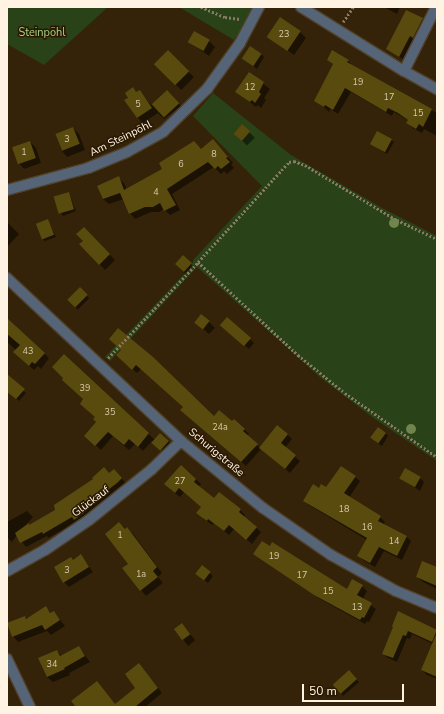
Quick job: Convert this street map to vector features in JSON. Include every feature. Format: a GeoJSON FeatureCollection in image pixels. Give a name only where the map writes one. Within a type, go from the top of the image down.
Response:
{"type":"FeatureCollection","features":[{"type":"Feature","properties":{"kind":"street"},"geometry":{"type":"LineString","coordinates":[[301,7],[404,71],[437,89]]}},
{"type":"Feature","properties":{"kind":"street"},"geometry":{"type":"LineString","coordinates":[[404,71],[436,7]]}},
{"type":"Feature","properties":{"kind":"street","name":"Am Steinpöhl"},"geometry":{"type":"LineString","coordinates":[[7,190],[88,168],[127,152],[163,132],[207,89],[240,43],[257,11]]}},
{"type":"Feature","properties":{"kind":"street","name":"Schurigstraße"},"geometry":{"type":"LineString","coordinates":[[7,278],[181,441],[263,508],[331,555],[396,591],[437,608]]}},
{"type":"Feature","properties":{"kind":"street","name":"Glückauf"},"geometry":{"type":"LineString","coordinates":[[7,571],[44,550],[88,520],[152,468],[181,441]]}},
{"type":"Feature","properties":{"kind":"street"},"geometry":{"type":"LineString","coordinates":[[7,659],[30,707]]}},
{"type":"Feature","properties":{"kind":"path"},"geometry":{"type":"LineString","coordinates":[[200,7],[217,15],[236,19],[257,11]]}},
{"type":"Feature","properties":{"kind":"path"},"geometry":{"type":"LineString","coordinates":[[338,30],[352,7]]}},
{"type":"Feature","properties":{"kind":"path"},"geometry":{"type":"LineString","coordinates":[[100,365],[198,262],[289,162],[294,161],[305,165],[397,220],[437,240]]}},
{"type":"Feature","properties":{"kind":"path"},"geometry":{"type":"LineString","coordinates":[[198,262],[289,346],[345,392],[437,457]]}},
{"type":"Feature","properties":{"kind":"green space","name":"Steinpöhl"},"geometry":{"type":"Polygon","coordinates":[[[7,7],[108,7],[44,65],[7,44],[7,7]]]}},
{"type":"Feature","properties":{"kind":"green space"},"geometry":{"type":"Polygon","coordinates":[[[179,7],[255,7],[234,40],[179,7]]]}},
{"type":"Feature","properties":{"kind":"green space"},"geometry":{"type":"Polygon","coordinates":[[[213,93],[291,155],[384,209],[437,236],[437,461],[372,417],[321,378],[197,267],[110,361],[105,357],[190,268],[194,259],[262,186],[193,116],[213,93]]]}},
{"type":"Feature","properties":{"kind":"building"},"geometry":{"type":"Polygon","coordinates":[[[406,10],[423,18],[413,38],[410,36],[399,57],[386,49],[406,10]]]}},
{"type":"Feature","properties":{"kind":"building"},"geometry":{"type":"Polygon","coordinates":[[[280,17],[301,31],[287,51],[267,37],[280,17]]]}},
{"type":"Feature","properties":{"kind":"building"},"geometry":{"type":"Polygon","coordinates":[[[194,31],[210,40],[203,51],[188,42],[194,31]]]}},
{"type":"Feature","properties":{"kind":"building"},"geometry":{"type":"Polygon","coordinates":[[[250,46],[262,54],[253,66],[242,58],[250,46]]]}},
{"type":"Feature","properties":{"kind":"building"},"geometry":{"type":"Polygon","coordinates":[[[168,50],[189,71],[175,85],[154,64],[168,50]]]}},
{"type":"Feature","properties":{"kind":"building"},"geometry":{"type":"Polygon","coordinates":[[[332,50],[349,60],[347,62],[432,109],[423,127],[419,124],[416,129],[406,123],[408,120],[398,113],[388,108],[386,112],[345,88],[333,110],[314,101],[333,64],[327,60],[332,50]]]}},
{"type":"Feature","properties":{"kind":"building"},"geometry":{"type":"Polygon","coordinates":[[[249,72],[264,82],[259,92],[261,94],[255,103],[252,100],[250,102],[235,92],[249,72]]]}},
{"type":"Feature","properties":{"kind":"building"},"geometry":{"type":"Polygon","coordinates":[[[133,87],[136,92],[140,90],[152,108],[137,118],[124,100],[128,98],[125,93],[133,87]]]}},
{"type":"Feature","properties":{"kind":"building"},"geometry":{"type":"Polygon","coordinates":[[[167,90],[179,103],[164,117],[152,104],[167,90]]]}},
{"type":"Feature","properties":{"kind":"building"},"geometry":{"type":"Polygon","coordinates":[[[242,124],[250,131],[242,141],[233,134],[242,124]]]}},
{"type":"Feature","properties":{"kind":"building"},"geometry":{"type":"Polygon","coordinates":[[[73,127],[80,144],[62,151],[55,134],[73,127]]]}},
{"type":"Feature","properties":{"kind":"building"},"geometry":{"type":"Polygon","coordinates":[[[377,131],[392,139],[385,152],[370,144],[377,131]]]}},
{"type":"Feature","properties":{"kind":"building"},"geometry":{"type":"Polygon","coordinates":[[[213,139],[228,157],[226,158],[230,162],[221,169],[218,166],[215,169],[208,162],[167,189],[176,205],[164,211],[160,203],[153,207],[145,207],[129,214],[120,193],[103,199],[97,186],[119,176],[124,190],[162,169],[159,163],[194,141],[201,149],[213,139]]]}},
{"type":"Feature","properties":{"kind":"building"},"geometry":{"type":"Polygon","coordinates":[[[30,141],[36,158],[18,164],[12,147],[30,141]]]}},
{"type":"Feature","properties":{"kind":"building"},"geometry":{"type":"Polygon","coordinates":[[[69,192],[74,209],[59,214],[54,196],[69,192]]]}},
{"type":"Feature","properties":{"kind":"building"},"geometry":{"type":"Polygon","coordinates":[[[48,219],[54,235],[42,240],[36,224],[48,219]]]}},
{"type":"Feature","properties":{"kind":"building"},"geometry":{"type":"Polygon","coordinates":[[[84,227],[110,254],[99,265],[79,244],[83,241],[76,234],[84,227]]]}},
{"type":"Feature","properties":{"kind":"building"},"geometry":{"type":"Polygon","coordinates":[[[183,255],[192,263],[184,272],[175,264],[183,255]]]}},
{"type":"Feature","properties":{"kind":"building"},"geometry":{"type":"Polygon","coordinates":[[[80,287],[88,295],[75,308],[67,300],[80,287]]]}},
{"type":"Feature","properties":{"kind":"building"},"geometry":{"type":"Polygon","coordinates":[[[201,314],[210,321],[203,329],[194,323],[201,314]]]}},
{"type":"Feature","properties":{"kind":"building"},"geometry":{"type":"Polygon","coordinates":[[[227,317],[251,338],[244,346],[220,325],[227,317]]]}},
{"type":"Feature","properties":{"kind":"building"},"geometry":{"type":"Polygon","coordinates":[[[7,318],[45,353],[35,364],[32,362],[29,366],[13,352],[20,345],[7,334],[7,318]]]}},
{"type":"Feature","properties":{"kind":"building"},"geometry":{"type":"Polygon","coordinates":[[[118,328],[153,357],[214,416],[219,410],[232,421],[234,419],[245,429],[243,431],[258,444],[241,462],[180,410],[183,407],[136,365],[132,370],[116,355],[121,350],[109,339],[118,328]]]}},
{"type":"Feature","properties":{"kind":"building"},"geometry":{"type":"Polygon","coordinates":[[[64,354],[149,433],[138,447],[129,439],[124,445],[108,432],[95,446],[84,436],[96,422],[93,419],[95,417],[80,404],[83,399],[62,380],[63,378],[52,367],[64,354]]]}},
{"type":"Feature","properties":{"kind":"building"},"geometry":{"type":"Polygon","coordinates":[[[7,374],[25,389],[16,399],[7,392],[7,374]]]}},
{"type":"Feature","properties":{"kind":"building"},"geometry":{"type":"Polygon","coordinates":[[[277,425],[288,434],[281,443],[296,455],[285,469],[259,448],[277,425]]]}},
{"type":"Feature","properties":{"kind":"building"},"geometry":{"type":"Polygon","coordinates":[[[378,427],[386,433],[378,443],[370,437],[378,427]]]}},
{"type":"Feature","properties":{"kind":"building"},"geometry":{"type":"Polygon","coordinates":[[[160,433],[169,441],[160,451],[151,443],[160,433]]]}},
{"type":"Feature","properties":{"kind":"building"},"geometry":{"type":"Polygon","coordinates":[[[181,465],[196,479],[194,482],[214,498],[219,492],[241,509],[239,512],[257,527],[246,540],[229,525],[224,531],[208,519],[207,521],[196,513],[201,507],[179,488],[175,493],[164,484],[181,465]]]}},
{"type":"Feature","properties":{"kind":"building"},"geometry":{"type":"Polygon","coordinates":[[[341,466],[356,476],[344,493],[381,516],[378,521],[407,536],[397,556],[379,547],[370,563],[357,556],[367,538],[303,501],[313,484],[319,488],[321,484],[326,487],[341,466]]]}},
{"type":"Feature","properties":{"kind":"building"},"geometry":{"type":"Polygon","coordinates":[[[104,467],[109,473],[114,469],[122,478],[84,508],[86,511],[74,520],[72,517],[43,534],[42,532],[20,543],[15,533],[29,523],[29,525],[55,510],[54,505],[93,479],[92,478],[104,467]]]}},
{"type":"Feature","properties":{"kind":"building"},"geometry":{"type":"Polygon","coordinates":[[[405,468],[421,477],[415,487],[399,478],[405,468]]]}},
{"type":"Feature","properties":{"kind":"building"},"geometry":{"type":"Polygon","coordinates":[[[119,522],[125,529],[127,527],[157,567],[153,571],[158,577],[140,591],[122,568],[128,564],[105,534],[119,522]]]}},
{"type":"Feature","properties":{"kind":"building"},"geometry":{"type":"Polygon","coordinates":[[[262,541],[270,546],[272,542],[347,589],[352,579],[363,585],[357,595],[372,603],[364,618],[362,617],[360,620],[314,595],[253,554],[262,541]]]}},
{"type":"Feature","properties":{"kind":"building"},"geometry":{"type":"Polygon","coordinates":[[[81,554],[89,567],[63,583],[54,567],[71,557],[73,560],[81,554]]]}},
{"type":"Feature","properties":{"kind":"building"},"geometry":{"type":"Polygon","coordinates":[[[422,561],[437,567],[437,586],[416,577],[422,561]]]}},
{"type":"Feature","properties":{"kind":"building"},"geometry":{"type":"Polygon","coordinates":[[[202,565],[211,572],[204,580],[195,574],[202,565]]]}},
{"type":"Feature","properties":{"kind":"building"},"geometry":{"type":"Polygon","coordinates":[[[46,606],[50,613],[54,611],[60,620],[45,630],[42,625],[12,637],[7,623],[25,616],[26,619],[46,606]]]}},
{"type":"Feature","properties":{"kind":"building"},"geometry":{"type":"Polygon","coordinates":[[[398,611],[437,630],[432,642],[408,631],[406,636],[403,635],[393,658],[382,654],[398,611]]]}},
{"type":"Feature","properties":{"kind":"building"},"geometry":{"type":"Polygon","coordinates":[[[182,623],[190,634],[182,640],[174,629],[182,623]]]}},
{"type":"Feature","properties":{"kind":"building"},"geometry":{"type":"Polygon","coordinates":[[[437,632],[437,677],[421,670],[437,632]]]}},
{"type":"Feature","properties":{"kind":"building"},"geometry":{"type":"Polygon","coordinates":[[[79,646],[85,656],[64,668],[65,669],[47,677],[38,658],[57,650],[60,656],[79,646]]]}},
{"type":"Feature","properties":{"kind":"building"},"geometry":{"type":"Polygon","coordinates":[[[139,663],[158,688],[135,707],[76,707],[71,701],[97,681],[115,704],[135,688],[125,674],[139,663]]]}},
{"type":"Feature","properties":{"kind":"building"},"geometry":{"type":"Polygon","coordinates":[[[349,670],[357,679],[341,694],[333,685],[349,670]]]}}]}
